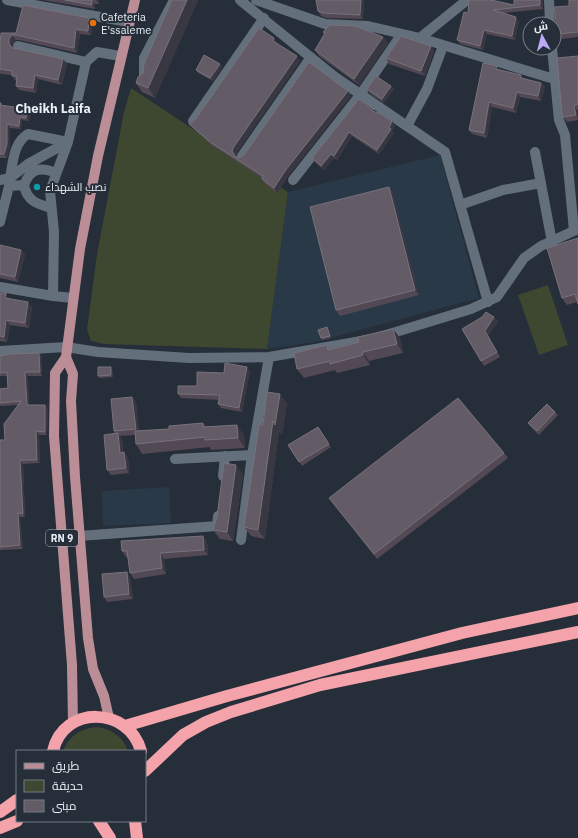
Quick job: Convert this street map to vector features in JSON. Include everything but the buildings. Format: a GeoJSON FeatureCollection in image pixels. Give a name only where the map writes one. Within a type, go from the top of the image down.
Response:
{"type":"FeatureCollection","features":[{"type":"Feature","properties":{"kind":"highway"},"geometry":{"type":"LineString","coordinates":[[125,726],[228,696],[462,632],[578,608]]}},
{"type":"Feature","properties":{"kind":"highway"},"geometry":{"type":"LineString","coordinates":[[146,770],[183,735],[206,722],[231,712],[320,685],[578,632]]}},
{"type":"Feature","properties":{"kind":"highway"},"geometry":{"type":"LineString","coordinates":[[53,750],[61,734],[73,723],[90,717],[109,718],[125,726],[137,740],[141,750]]}},
{"type":"Feature","properties":{"kind":"highway"},"geometry":{"type":"LineString","coordinates":[[0,812],[16,801]]}},
{"type":"Feature","properties":{"kind":"highway"},"geometry":{"type":"LineString","coordinates":[[0,828],[16,821]]}},
{"type":"Feature","properties":{"kind":"highway"},"geometry":{"type":"LineString","coordinates":[[100,822],[110,838]]}},
{"type":"Feature","properties":{"kind":"highway"},"geometry":{"type":"LineString","coordinates":[[135,822],[137,838]]}},
{"type":"Feature","properties":{"kind":"main road","name":"RN 9"},"geometry":{"type":"LineString","coordinates":[[73,723],[72,665],[54,436],[55,373],[66,352],[80,249],[98,156],[128,22],[135,0]]}},
{"type":"Feature","properties":{"kind":"main road","name":"RN 9"},"geometry":{"type":"LineString","coordinates":[[66,352],[73,374],[72,422],[79,536],[88,638],[93,669],[104,696],[109,718]]}},
{"type":"Feature","properties":{"kind":"street"},"geometry":{"type":"LineString","coordinates":[[7,0],[128,22]]}},
{"type":"Feature","properties":{"kind":"street"},"geometry":{"type":"LineString","coordinates":[[144,80],[144,58],[174,0]]}},
{"type":"Feature","properties":{"kind":"street"},"geometry":{"type":"LineString","coordinates":[[240,0],[360,95],[445,152],[488,302]]}},
{"type":"Feature","properties":{"kind":"street"},"geometry":{"type":"LineString","coordinates":[[256,0],[326,24],[368,26],[420,38],[554,79]]}},
{"type":"Feature","properties":{"kind":"street"},"geometry":{"type":"LineString","coordinates":[[420,38],[467,0]]}},
{"type":"Feature","properties":{"kind":"street"},"geometry":{"type":"LineString","coordinates":[[549,0],[550,16]]}},
{"type":"Feature","properties":{"kind":"street"},"geometry":{"type":"LineString","coordinates":[[193,121],[264,18]]}},
{"type":"Feature","properties":{"kind":"street"},"geometry":{"type":"LineString","coordinates":[[294,180],[360,95],[402,35]]}},
{"type":"Feature","properties":{"kind":"street"},"geometry":{"type":"LineString","coordinates":[[18,46],[86,62]]}},
{"type":"Feature","properties":{"kind":"street"},"geometry":{"type":"LineString","coordinates":[[407,126],[426,89],[443,46]]}},
{"type":"Feature","properties":{"kind":"street"},"geometry":{"type":"LineString","coordinates":[[53,296],[54,232],[50,191],[68,142],[86,62],[97,52],[120,56]]}},
{"type":"Feature","properties":{"kind":"street"},"geometry":{"type":"LineString","coordinates":[[0,351],[98,352],[189,358],[269,357],[372,339],[472,309],[488,302],[497,297],[524,258],[541,246],[576,230],[565,135],[559,120],[553,56]]}},
{"type":"Feature","properties":{"kind":"street"},"geometry":{"type":"LineString","coordinates":[[242,156],[311,57]]}},
{"type":"Feature","properties":{"kind":"street"},"geometry":{"type":"LineString","coordinates":[[0,222],[6,181],[21,138],[28,134],[68,142]]}},
{"type":"Feature","properties":{"kind":"street"},"geometry":{"type":"LineString","coordinates":[[6,181],[28,164],[68,142]]}},
{"type":"Feature","properties":{"kind":"street"},"geometry":{"type":"LineString","coordinates":[[535,152],[552,242]]}},
{"type":"Feature","properties":{"kind":"street"},"geometry":{"type":"LineString","coordinates":[[51,208],[31,200],[25,195],[24,185],[27,177],[34,171],[45,169],[56,173]]}},
{"type":"Feature","properties":{"kind":"street"},"geometry":{"type":"LineString","coordinates":[[6,181],[24,185]]}},
{"type":"Feature","properties":{"kind":"street"},"geometry":{"type":"LineString","coordinates":[[460,205],[503,190],[541,183]]}},
{"type":"Feature","properties":{"kind":"street"},"geometry":{"type":"LineString","coordinates":[[0,287],[73,298]]}},
{"type":"Feature","properties":{"kind":"street"},"geometry":{"type":"LineString","coordinates":[[241,540],[252,455],[269,357]]}},
{"type":"Feature","properties":{"kind":"street"},"geometry":{"type":"LineString","coordinates":[[175,459],[252,455]]}},
{"type":"Feature","properties":{"kind":"street"},"geometry":{"type":"LineString","coordinates":[[221,487],[225,456]]}},
{"type":"Feature","properties":{"kind":"street"},"geometry":{"type":"LineString","coordinates":[[79,536],[217,526],[220,503]]}},
{"type":"Feature","properties":{"kind":"shaded area"},"geometry":{"type":"Polygon","coordinates":[[[440,155],[479,298],[315,342],[267,349],[288,192],[440,155]]]}},
{"type":"Feature","properties":{"kind":"shaded area"},"geometry":{"type":"Polygon","coordinates":[[[169,487],[171,523],[103,526],[102,491],[169,487]]]}},
{"type":"Feature","properties":{"kind":"green space"},"geometry":{"type":"Polygon","coordinates":[[[131,88],[288,192],[267,349],[104,344],[91,341],[87,329],[97,254],[124,112],[131,88]]]}},
{"type":"Feature","properties":{"kind":"green space"},"geometry":{"type":"Polygon","coordinates":[[[548,285],[568,345],[539,355],[518,295],[548,285]]]}},
{"type":"Feature","properties":{"kind":"green space"},"geometry":{"type":"Polygon","coordinates":[[[97,727],[107,729],[116,734],[123,741],[128,750],[64,750],[72,737],[81,731],[97,727]]]}},
{"type":"Feature","properties":{"kind":"place","name":"Cafeteria E'ssaleme"},"geometry":{"type":"Point","coordinates":[93,23]}},
{"type":"Feature","properties":{"kind":"place","name":"نصب الشهداء"},"geometry":{"type":"Point","coordinates":[37,187]}},
{"type":"Feature","properties":{"kind":"district","name":"Cheikh Laifa"},"geometry":{"type":"Point","coordinates":[53,108]}}]}
